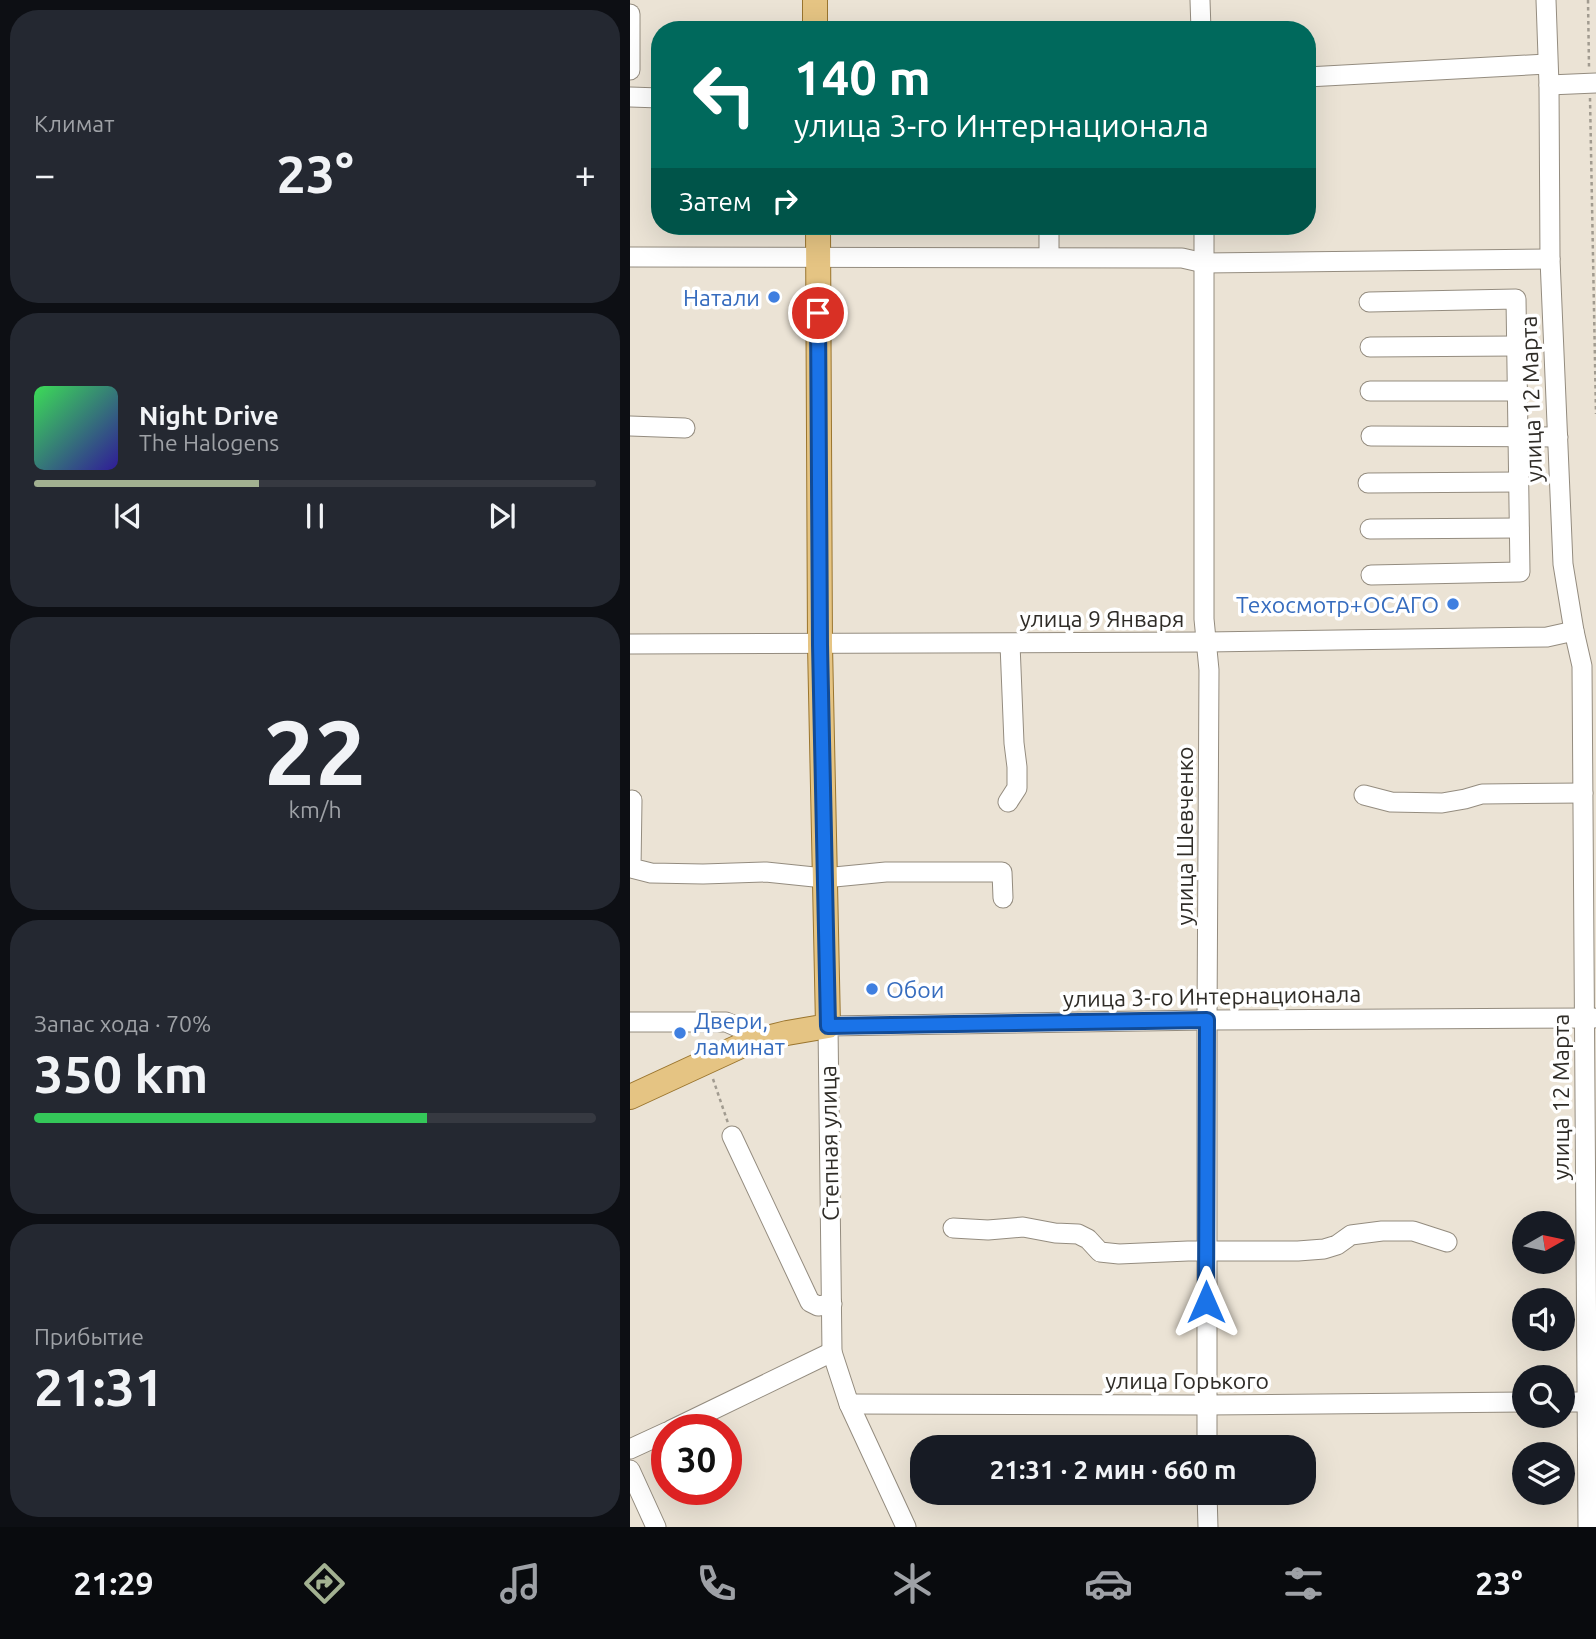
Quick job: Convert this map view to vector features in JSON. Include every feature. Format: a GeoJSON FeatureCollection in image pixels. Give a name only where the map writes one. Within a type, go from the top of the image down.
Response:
{"type":"FeatureCollection","features":[{"type":"Feature","properties":{"kind":"main road"},"geometry":{"type":"LineString","coordinates":[[815,0],[815,21]]}},
{"type":"Feature","properties":{"kind":"main road","name":"Степная улица"},"geometry":{"type":"LineString","coordinates":[[818,235],[820,645],[828,1026]]}},
{"type":"Feature","properties":{"kind":"main road"},"geometry":{"type":"LineString","coordinates":[[630,1097],[747,1043],[828,1026]]}},
{"type":"Feature","properties":{"kind":"street"},"geometry":{"type":"LineString","coordinates":[[1200,0],[1201,21]]}},
{"type":"Feature","properties":{"kind":"street","name":"улица 12 Марта"},"geometry":{"type":"LineString","coordinates":[[1546,0],[1550,259],[1563,564],[1582,666],[1590,1018],[1592,1402],[1588,1527]]}},
{"type":"Feature","properties":{"kind":"street"},"geometry":{"type":"LineString","coordinates":[[630,14],[630,70]]}},
{"type":"Feature","properties":{"kind":"street"},"geometry":{"type":"LineString","coordinates":[[1316,77],[1547,64]]}},
{"type":"Feature","properties":{"kind":"street"},"geometry":{"type":"LineString","coordinates":[[1549,85],[1593,83]]}},
{"type":"Feature","properties":{"kind":"street"},"geometry":{"type":"LineString","coordinates":[[630,97],[651,97]]}},
{"type":"Feature","properties":{"kind":"street"},"geometry":{"type":"LineString","coordinates":[[1049,235],[1049,257]]}},
{"type":"Feature","properties":{"kind":"street","name":"улица Шевченко"},"geometry":{"type":"LineString","coordinates":[[1204,235],[1204,619],[1209,684],[1207,1435]]}},
{"type":"Feature","properties":{"kind":"street"},"geometry":{"type":"LineString","coordinates":[[630,257],[1182,258],[1204,263],[1550,259]]}},
{"type":"Feature","properties":{"kind":"street"},"geometry":{"type":"LineString","coordinates":[[1368,302],[1516,299],[1519,437],[1520,572],[1371,575]]}},
{"type":"Feature","properties":{"kind":"street"},"geometry":{"type":"LineString","coordinates":[[1370,347],[1516,346]]}},
{"type":"Feature","properties":{"kind":"street"},"geometry":{"type":"LineString","coordinates":[[1370,391],[1518,391]]}},
{"type":"Feature","properties":{"kind":"street"},"geometry":{"type":"LineString","coordinates":[[630,426],[685,428]]}},
{"type":"Feature","properties":{"kind":"street"},"geometry":{"type":"LineString","coordinates":[[1371,436],[1558,437]]}},
{"type":"Feature","properties":{"kind":"street"},"geometry":{"type":"LineString","coordinates":[[1368,483],[1519,482]]}},
{"type":"Feature","properties":{"kind":"street"},"geometry":{"type":"LineString","coordinates":[[1370,529],[1520,528]]}},
{"type":"Feature","properties":{"kind":"street","name":"улица 9 Января"},"geometry":{"type":"LineString","coordinates":[[630,645],[1547,637],[1574,631]]}},
{"type":"Feature","properties":{"kind":"street"},"geometry":{"type":"LineString","coordinates":[[1008,802],[1017,788],[1010,643]]}},
{"type":"Feature","properties":{"kind":"street"},"geometry":{"type":"LineString","coordinates":[[1364,794],[1391,802],[1442,803],[1482,794],[1583,793]]}},
{"type":"Feature","properties":{"kind":"street"},"geometry":{"type":"LineString","coordinates":[[632,800],[631,868],[651,873],[766,873],[824,878],[886,872],[1002,872],[1003,898]]}},
{"type":"Feature","properties":{"kind":"street","name":"улица 3-го Интернационала"},"geometry":{"type":"LineString","coordinates":[[828,1026],[1590,1018]]}},
{"type":"Feature","properties":{"kind":"street"},"geometry":{"type":"LineString","coordinates":[[630,1022],[726,1021],[742,1029],[747,1043]]}},
{"type":"Feature","properties":{"kind":"street","name":"Степная улица"},"geometry":{"type":"LineString","coordinates":[[828,1026],[832,1352],[849,1404],[906,1527]]}},
{"type":"Feature","properties":{"kind":"street"},"geometry":{"type":"LineString","coordinates":[[732,1136],[810,1303],[818,1306],[832,1304]]}},
{"type":"Feature","properties":{"kind":"street"},"geometry":{"type":"LineString","coordinates":[[953,1228],[988,1230],[1023,1227],[1078,1234],[1088,1239],[1100,1252],[1119,1254],[1324,1249],[1337,1245],[1351,1235],[1382,1231],[1413,1231],[1447,1242]]}},
{"type":"Feature","properties":{"kind":"street"},"geometry":{"type":"LineString","coordinates":[[704,1414],[832,1352]]}},
{"type":"Feature","properties":{"kind":"street","name":"улица Горького"},"geometry":{"type":"LineString","coordinates":[[849,1404],[1512,1402]]}},
{"type":"Feature","properties":{"kind":"street"},"geometry":{"type":"LineString","coordinates":[[630,1449],[651,1439]]}},
{"type":"Feature","properties":{"kind":"street"},"geometry":{"type":"LineString","coordinates":[[630,1470],[656,1527]]}},
{"type":"Feature","properties":{"kind":"street"},"geometry":{"type":"LineString","coordinates":[[1207,1505],[1208,1527]]}},
{"type":"Feature","properties":{"kind":"path"},"geometry":{"type":"LineString","coordinates":[[1588,0],[1593,83],[1596,414]]}},
{"type":"Feature","properties":{"kind":"path"},"geometry":{"type":"LineString","coordinates":[[704,1063],[713,1080],[732,1136]]}},
{"type":"Feature","properties":{"kind":"place","name":"Натали"},"geometry":{"type":"Point","coordinates":[774,297]}},
{"type":"Feature","properties":{"kind":"place","name":"Техосмотр+ОСАГО"},"geometry":{"type":"Point","coordinates":[1453,604]}},
{"type":"Feature","properties":{"kind":"place","name":"Обои"},"geometry":{"type":"Point","coordinates":[872,989]}},
{"type":"Feature","properties":{"kind":"place","name":"Двери, ламинат"},"geometry":{"type":"Point","coordinates":[680,1033]}},
{"type":"Feature","properties":{"kind":"route"},"geometry":{"type":"LineString","coordinates":[[818,313],[820,645],[828,1026],[1207,1020],[1206,1302]]}}]}
